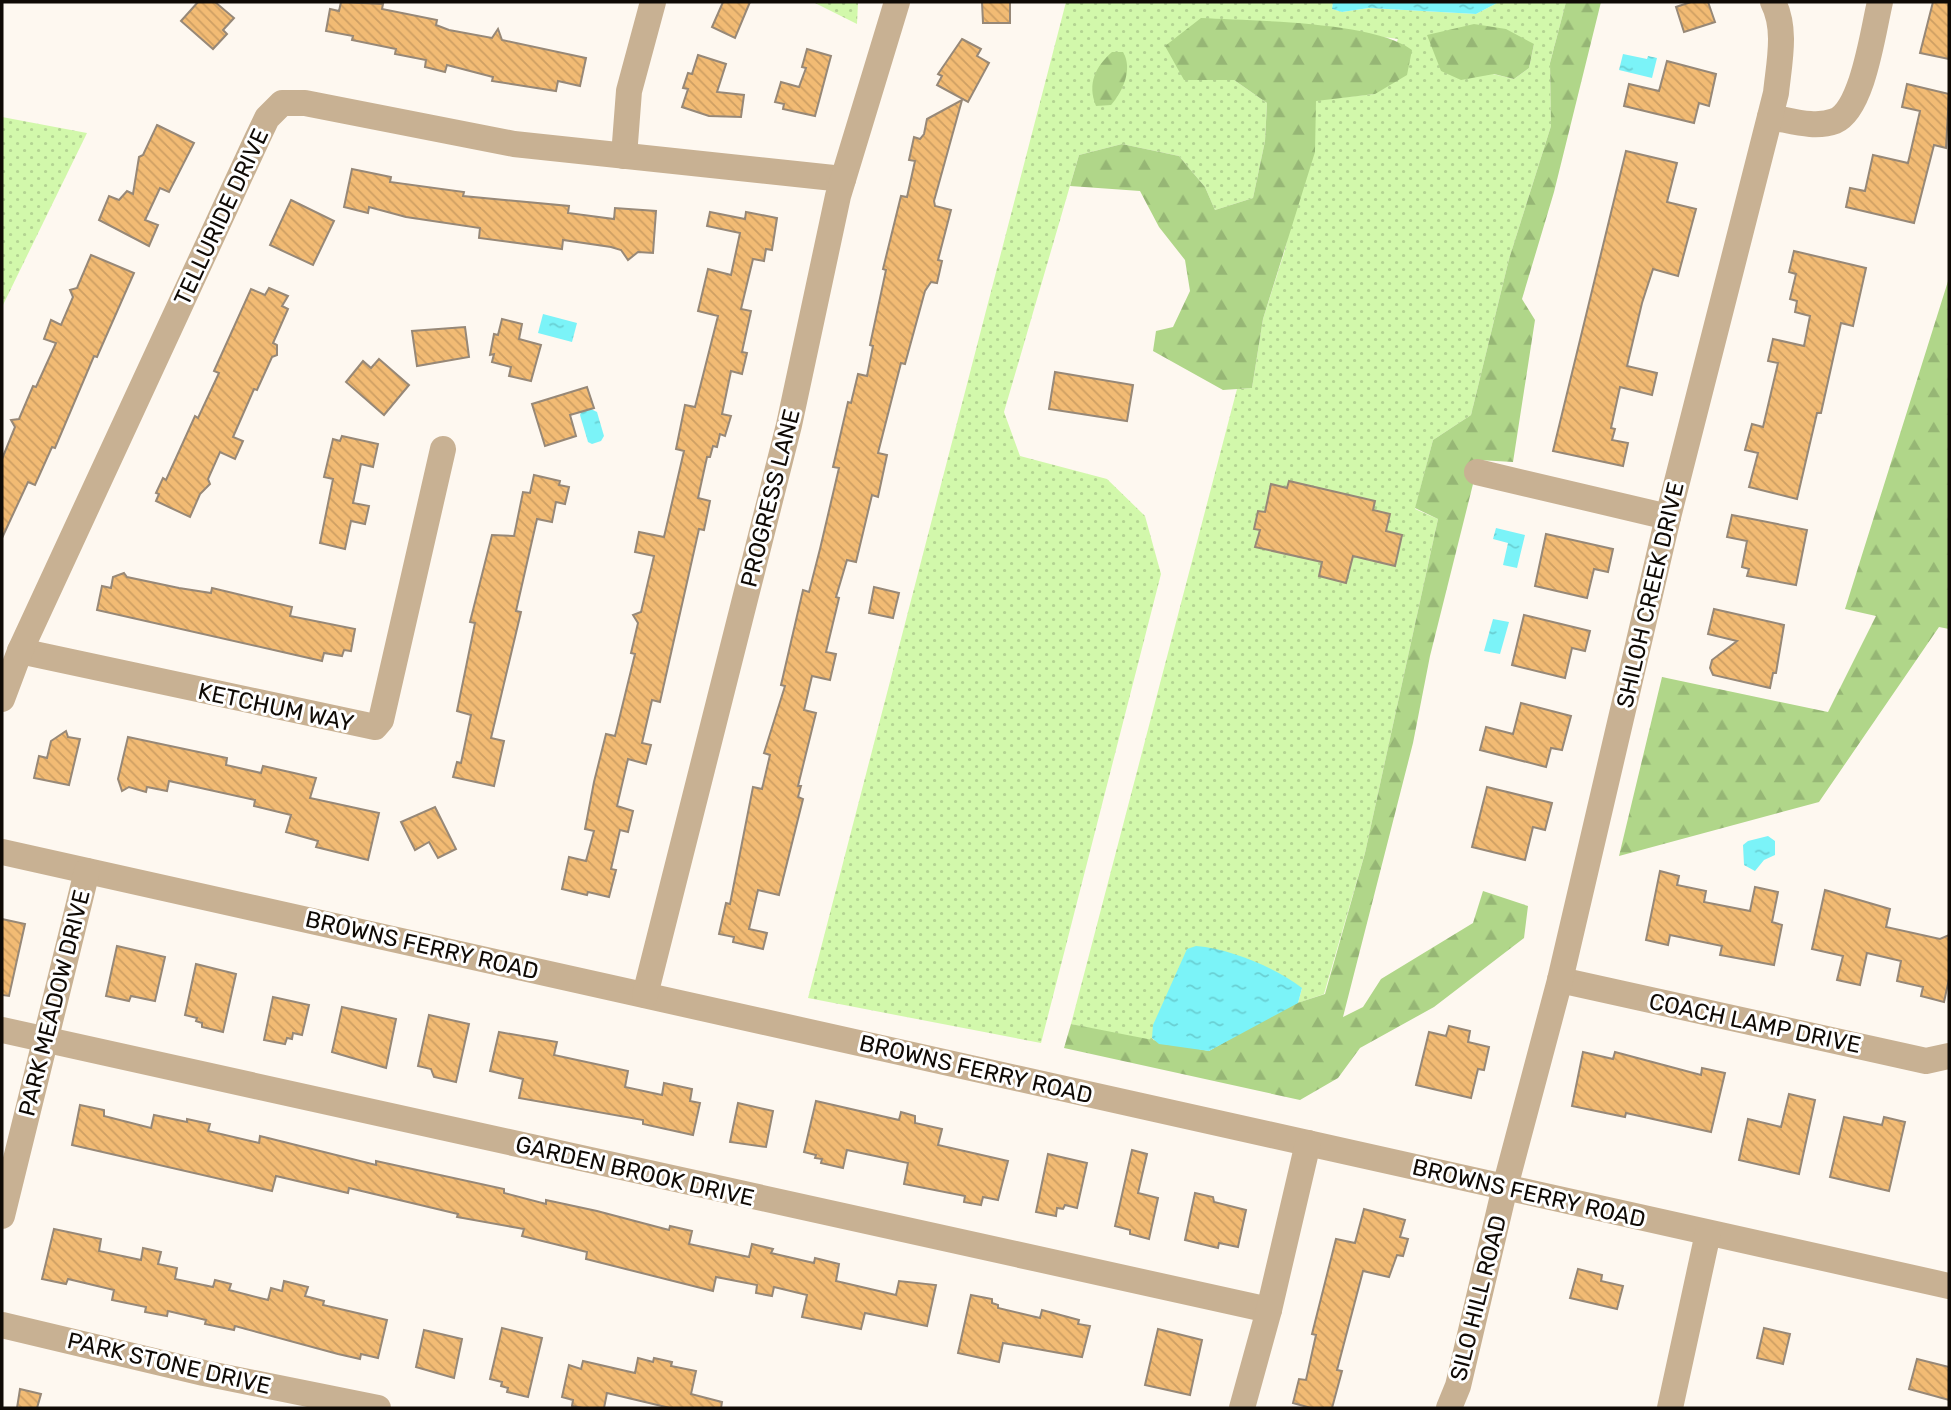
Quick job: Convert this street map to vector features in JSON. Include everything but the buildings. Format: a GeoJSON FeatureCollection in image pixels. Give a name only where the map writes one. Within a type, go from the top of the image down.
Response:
{"type":"FeatureCollection","features":[{"type":"Feature","properties":{"kind":"street"},"geometry":{"type":"LineString","coordinates":[[624,156],[629,91],[653,2]]}},
{"type":"Feature","properties":{"kind":"street","name":"PROGRESS LANE"},"geometry":{"type":"LineString","coordinates":[[645,995],[789,425],[843,179],[897,2]]}},
{"type":"Feature","properties":{"kind":"street","name":"SHILOH CREEK DRIVE"},"geometry":{"type":"LineString","coordinates":[[1505,1187],[1560,980],[1668,517],[1770,117],[1780,46],[1779,14],[1773,2]]}},
{"type":"Feature","properties":{"kind":"street"},"geometry":{"type":"LineString","coordinates":[[1770,117],[1810,124],[1834,121],[1849,111],[1857,94],[1880,2]]}},
{"type":"Feature","properties":{"kind":"street","name":"TELLURIDE DRIVE"},"geometry":{"type":"LineString","coordinates":[[2,699],[20,650],[257,139],[267,118],[282,103],[305,103],[514,144],[843,179]]}},
{"type":"Feature","properties":{"kind":"street","name":"KETCHUM WAY"},"geometry":{"type":"LineString","coordinates":[[20,650],[374,727],[381,720],[443,449]]}},
{"type":"Feature","properties":{"kind":"street"},"geometry":{"type":"LineString","coordinates":[[1476,472],[1668,517]]}},
{"type":"Feature","properties":{"kind":"street","name":"BROWNS FERRY ROAD"},"geometry":{"type":"LineString","coordinates":[[2,852],[1949,1286]]}},
{"type":"Feature","properties":{"kind":"street","name":"PARK MEADOW DRIVE"},"geometry":{"type":"LineString","coordinates":[[2,1216],[87,871]]}},
{"type":"Feature","properties":{"kind":"street","name":"COACH LAMP DRIVE"},"geometry":{"type":"LineString","coordinates":[[1560,980],[1926,1061],[1949,1056]]}},
{"type":"Feature","properties":{"kind":"street","name":"GARDEN BROOK DRIVE"},"geometry":{"type":"LineString","coordinates":[[2,1030],[1269,1310]]}},
{"type":"Feature","properties":{"kind":"street"},"geometry":{"type":"LineString","coordinates":[[1242,1408],[1269,1310],[1308,1143]]}},
{"type":"Feature","properties":{"kind":"street","name":"SILO HILL ROAD"},"geometry":{"type":"LineString","coordinates":[[1449,1408],[1474,1321],[1505,1187]]}},
{"type":"Feature","properties":{"kind":"street"},"geometry":{"type":"LineString","coordinates":[[1670,1408],[1709,1233]]}},
{"type":"Feature","properties":{"kind":"street","name":"PARK STONE DRIVE"},"geometry":{"type":"LineString","coordinates":[[2,1325],[204,1373],[378,1408]]}},
{"type":"Feature","properties":{"kind":"green space"},"geometry":{"type":"Polygon","coordinates":[[[813,2],[858,2],[857,24],[813,2]]]}},
{"type":"Feature","properties":{"kind":"green space"},"geometry":{"type":"Polygon","coordinates":[[[1066,2],[1333,2],[1332,9],[1342,12],[1369,8],[1476,14],[1499,2],[1566,2],[1550,63],[1551,126],[1509,259],[1471,415],[1433,440],[1415,509],[1438,519],[1365,853],[1324,994],[1298,1003],[1302,988],[1152,1038],[1159,1044],[1071,1024],[1237,389],[1252,388],[1263,319],[1285,250],[1316,100],[1375,94],[1398,39],[1280,23],[1184,80],[1234,80],[1267,103],[1265,141],[1253,198],[1215,210],[1205,187],[1179,156],[1122,144],[1079,155],[1004,412],[1020,456],[1107,479],[1145,516],[1161,574],[1041,1043],[808,998],[1066,2]],[[1534,44],[1493,74],[1514,79],[1529,68],[1534,44]]]}},
{"type":"Feature","properties":{"kind":"green space"},"geometry":{"type":"Polygon","coordinates":[[[1566,2],[1601,2],[1554,192],[1522,299],[1535,320],[1513,462],[1479,460],[1430,656],[1413,743],[1343,1017],[1363,1007],[1381,979],[1473,923],[1483,891],[1528,906],[1524,938],[1434,1007],[1360,1048],[1338,1078],[1300,1100],[1064,1048],[1071,1024],[1209,1051],[1285,1007],[1325,994],[1365,853],[1438,519],[1415,508],[1433,440],[1471,415],[1509,259],[1551,126],[1550,63],[1566,2]]]}},
{"type":"Feature","properties":{"kind":"green space"},"geometry":{"type":"Polygon","coordinates":[[[1201,18],[1342,28],[1394,40],[1412,50],[1407,75],[1375,94],[1316,101],[1315,152],[1263,319],[1252,388],[1223,390],[1153,351],[1156,331],[1173,327],[1190,291],[1185,260],[1159,227],[1140,191],[1070,186],[1079,155],[1122,144],[1179,156],[1205,187],[1215,210],[1253,198],[1265,141],[1267,103],[1234,80],[1184,80],[1165,46],[1201,18]]]}},
{"type":"Feature","properties":{"kind":"green space"},"geometry":{"type":"Polygon","coordinates":[[[1474,24],[1506,29],[1534,44],[1529,68],[1514,79],[1494,74],[1461,80],[1441,71],[1427,35],[1474,24]]]}},
{"type":"Feature","properties":{"kind":"green space"},"geometry":{"type":"Polygon","coordinates":[[[1112,52],[1123,52],[1127,65],[1125,80],[1111,105],[1096,106],[1092,90],[1094,76],[1112,52]]]}},
{"type":"Feature","properties":{"kind":"green space"},"geometry":{"type":"Polygon","coordinates":[[[2,117],[87,133],[2,307],[2,117]]]}},
{"type":"Feature","properties":{"kind":"green space"},"geometry":{"type":"Polygon","coordinates":[[[1949,278],[1949,629],[1939,627],[1819,802],[1619,856],[1662,677],[1828,712],[1876,616],[1845,609],[1949,278]]]}},
{"type":"Feature","properties":{"kind":"water"},"geometry":{"type":"Polygon","coordinates":[[[1333,2],[1499,2],[1476,14],[1369,8],[1342,12],[1332,9],[1333,2]]]}},
{"type":"Feature","properties":{"kind":"water"},"geometry":{"type":"Polygon","coordinates":[[[1623,54],[1647,59],[1648,56],[1657,58],[1652,78],[1619,70],[1623,54]]]}},
{"type":"Feature","properties":{"kind":"water"},"geometry":{"type":"Polygon","coordinates":[[[543,314],[577,323],[572,342],[538,333],[543,314]]]}},
{"type":"Feature","properties":{"kind":"water"},"geometry":{"type":"Polygon","coordinates":[[[589,408],[597,412],[604,436],[601,441],[592,444],[588,442],[580,415],[582,409],[589,408]]]}},
{"type":"Feature","properties":{"kind":"water"},"geometry":{"type":"Polygon","coordinates":[[[1496,528],[1525,535],[1517,568],[1503,565],[1508,543],[1493,539],[1496,528]]]}},
{"type":"Feature","properties":{"kind":"water"},"geometry":{"type":"Polygon","coordinates":[[[1493,619],[1509,622],[1500,654],[1484,651],[1493,619]]]}},
{"type":"Feature","properties":{"kind":"water"},"geometry":{"type":"Polygon","coordinates":[[[1768,836],[1775,841],[1775,855],[1764,860],[1755,871],[1744,865],[1743,845],[1768,836]]]}},
{"type":"Feature","properties":{"kind":"water"},"geometry":{"type":"Polygon","coordinates":[[[1196,946],[1238,955],[1279,973],[1302,988],[1298,1003],[1209,1051],[1159,1044],[1152,1038],[1153,1025],[1187,949],[1196,946]]]}}]}
